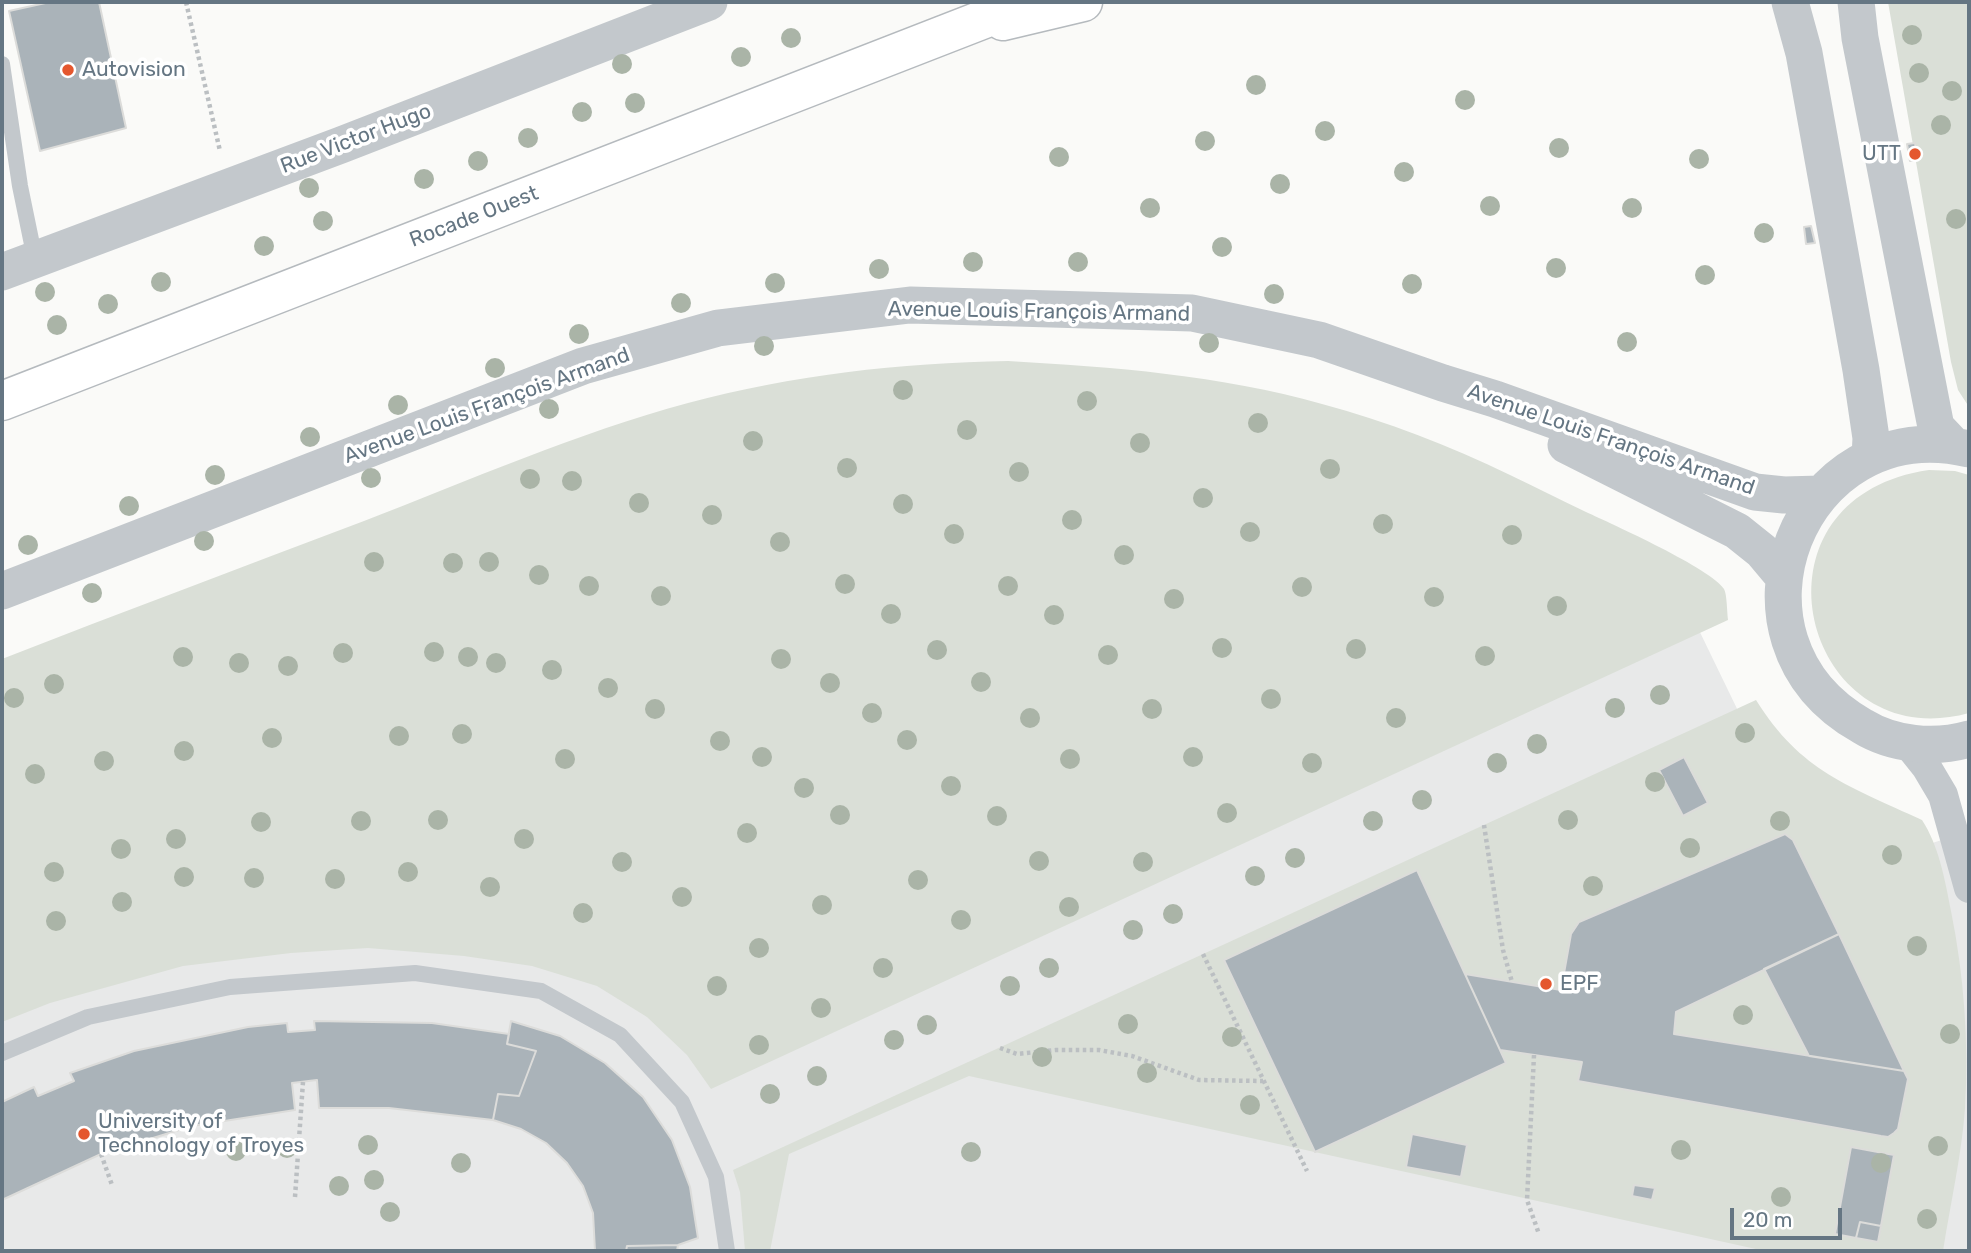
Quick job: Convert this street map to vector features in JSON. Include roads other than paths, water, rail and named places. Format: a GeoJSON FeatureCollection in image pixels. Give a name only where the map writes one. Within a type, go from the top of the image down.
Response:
{"type":"FeatureCollection","features":[{"type":"Feature","properties":{"kind":"main road","name":"Rocade Ouest"},"geometry":{"type":"LineString","coordinates":[[2,401],[1028,2]]}},
{"type":"Feature","properties":{"kind":"main road","name":"Rocade Ouest"},"geometry":{"type":"LineString","coordinates":[[947,34],[1083,2]]}},
{"type":"Feature","properties":{"kind":"street","name":"Rue Victor Hugo"},"geometry":{"type":"LineString","coordinates":[[18,266],[709,2]]}},
{"type":"Feature","properties":{"kind":"street"},"geometry":{"type":"LineString","coordinates":[[1790,2],[1804,53],[1858,357],[1871,438],[1870,457]]}},
{"type":"Feature","properties":{"kind":"street"},"geometry":{"type":"LineString","coordinates":[[1856,2],[1860,38],[1936,427],[1961,447]]}},
{"type":"Feature","properties":{"kind":"street","name":"Avenue Louis François Armand"},"geometry":{"type":"LineString","coordinates":[[2,591],[583,366],[718,328],[910,305],[1192,313],[1319,340],[1755,492],[1784,495],[1821,494]]}},
{"type":"Feature","properties":{"kind":"street","name":"Avenue Louis François Armand"},"geometry":{"type":"LineString","coordinates":[[1443,383],[1737,531],[1762,551],[1783,576]]}},
{"type":"Feature","properties":{"kind":"street"},"geometry":{"type":"LineString","coordinates":[[1961,447],[1925,444],[1897,449],[1870,457],[1843,473],[1821,494],[1796,532],[1783,576],[1783,609],[1789,641],[1802,671],[1822,697],[1847,718],[1875,734],[1907,743],[1953,744],[1969,739]]}},
{"type":"Feature","properties":{"kind":"street"},"geometry":{"type":"LineString","coordinates":[[1907,743],[1927,768],[1943,795],[1969,888]]}},
{"type":"Feature","properties":{"kind":"lane"},"geometry":{"type":"LineString","coordinates":[[2,64],[20,186],[18,266]]}},
{"type":"Feature","properties":{"kind":"lane"},"geometry":{"type":"LineString","coordinates":[[2,1053],[88,1017],[230,987],[415,973],[541,991],[620,1035],[682,1102],[716,1177],[727,1251]]}},
{"type":"Feature","properties":{"kind":"place","name":"Autovision"},"geometry":{"type":"Point","coordinates":[68,70]}},
{"type":"Feature","properties":{"kind":"place","name":"UTT"},"geometry":{"type":"Point","coordinates":[1915,154]}},
{"type":"Feature","properties":{"kind":"place","name":"EPF"},"geometry":{"type":"Point","coordinates":[1546,984]}},
{"type":"Feature","properties":{"kind":"place","name":"University of Technology of Troyes"},"geometry":{"type":"Point","coordinates":[84,1134]}}]}
